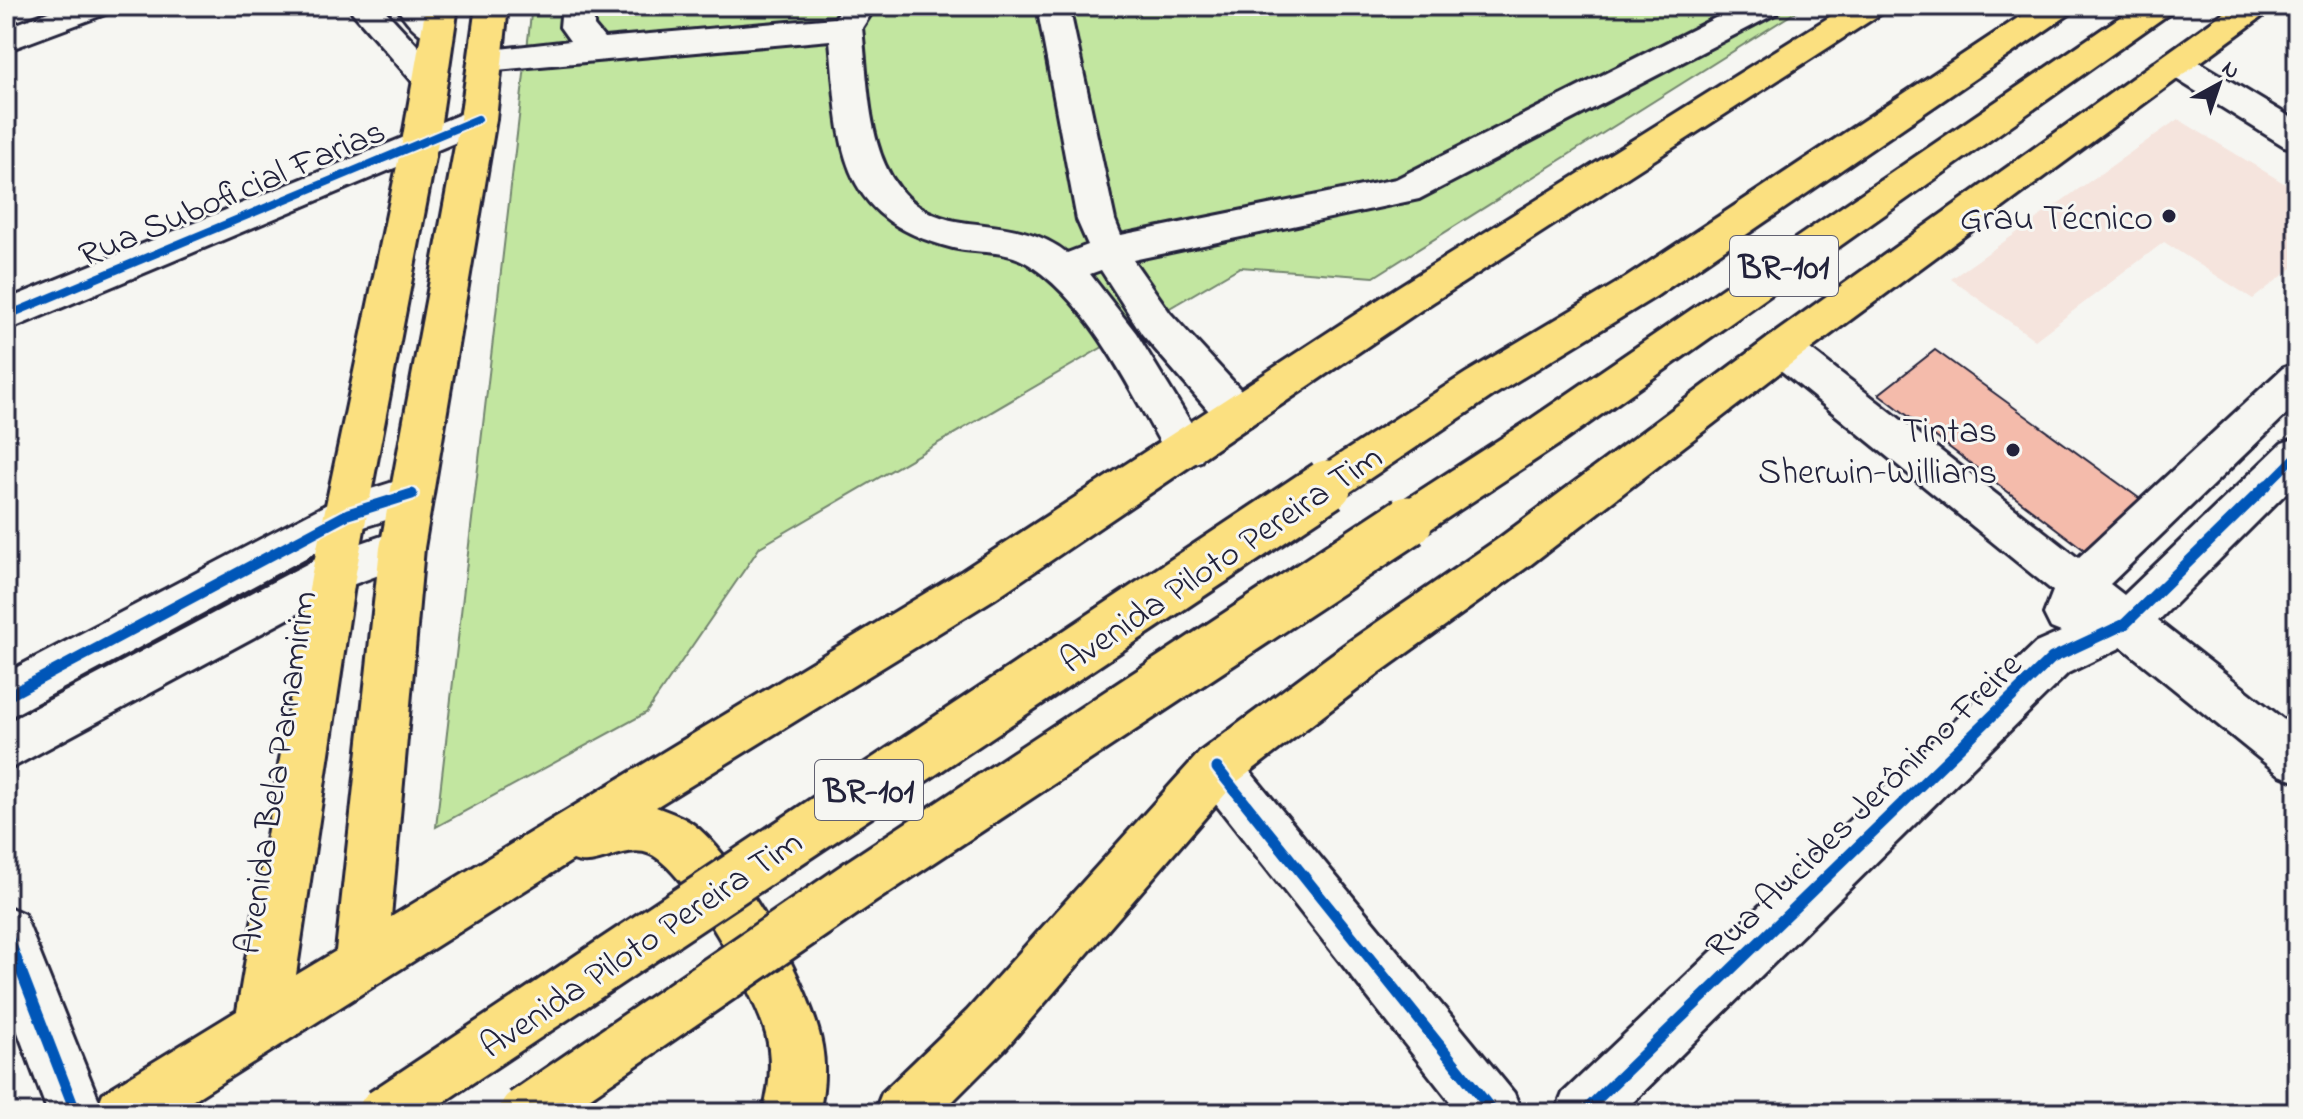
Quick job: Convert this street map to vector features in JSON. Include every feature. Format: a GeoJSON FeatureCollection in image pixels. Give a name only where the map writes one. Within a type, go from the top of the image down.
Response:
{"type":"FeatureCollection","features":[{"type":"Feature","properties":{"kind":"main road"},"geometry":{"type":"LineString","coordinates":[[360,966],[402,548],[478,119],[492,6]]}},
{"type":"Feature","properties":{"kind":"main road"},"geometry":{"type":"LineString","coordinates":[[123,1113],[685,762],[978,585],[1410,298],[1870,6]]}},
{"type":"Feature","properties":{"kind":"main road","name":"Avenida Piloto Pereira Tim"},"geometry":{"type":"LineString","coordinates":[[383,1113],[1480,384],[1641,287],[2059,6]]}},
{"type":"Feature","properties":{"kind":"main road","name":"Avenida Piloto Pereira Tim"},"geometry":{"type":"LineString","coordinates":[[524,1113],[862,881],[1546,431],[2158,6]]}},
{"type":"Feature","properties":{"kind":"main road"},"geometry":{"type":"LineString","coordinates":[[902,1113],[986,1030],[1217,768],[1363,658],[1514,552],[1782,349],[2255,6]]}},
{"type":"Feature","properties":{"kind":"main road","name":"Avenida Bela Parnamirim"},"geometry":{"type":"LineString","coordinates":[[261,1028],[334,572],[420,142],[430,80],[430,15]]}},
{"type":"Feature","properties":{"kind":"main road"},"geometry":{"type":"LineString","coordinates":[[533,858],[626,826],[645,827],[670,837],[688,851],[749,941],[774,986],[793,1034],[797,1088],[791,1113]]}},
{"type":"Feature","properties":{"kind":"street"},"geometry":{"type":"LineString","coordinates":[[6,40],[96,6]]}},
{"type":"Feature","properties":{"kind":"street"},"geometry":{"type":"LineString","coordinates":[[363,6],[430,80]]}},
{"type":"Feature","properties":{"kind":"street"},"geometry":{"type":"LineString","coordinates":[[578,6],[577,27],[595,50]]}},
{"type":"Feature","properties":{"kind":"street"},"geometry":{"type":"LineString","coordinates":[[1053,6],[1096,220],[1107,251],[1153,323],[1236,413]]}},
{"type":"Feature","properties":{"kind":"street"},"geometry":{"type":"LineString","coordinates":[[1063,269],[1107,251],[1232,223],[1356,204],[1406,190],[1751,10]]}},
{"type":"Feature","properties":{"kind":"street"},"geometry":{"type":"LineString","coordinates":[[485,60],[595,50],[853,17],[863,164],[877,193],[921,226],[955,235],[1011,240],[1040,252],[1063,269],[1092,302],[1186,449]]}},
{"type":"Feature","properties":{"kind":"street"},"geometry":{"type":"LineString","coordinates":[[2177,64],[2297,137]]}},
{"type":"Feature","properties":{"kind":"street","name":"Rua Suboficial Farias"},"geometry":{"type":"LineString","coordinates":[[6,316],[478,119]]}},
{"type":"Feature","properties":{"kind":"street"},"geometry":{"type":"LineString","coordinates":[[1782,349],[2077,587],[2297,759]]}},
{"type":"Feature","properties":{"kind":"street","name":"Rua Aucides Jerônimo Freire"},"geometry":{"type":"LineString","coordinates":[[2052,658],[2077,587],[2297,379]]}},
{"type":"Feature","properties":{"kind":"street","name":"Rua Aucides Jerônimo Freire"},"geometry":{"type":"LineString","coordinates":[[1583,1113],[2052,658],[2125,624],[2297,455]]}},
{"type":"Feature","properties":{"kind":"street"},"geometry":{"type":"LineString","coordinates":[[6,697],[348,514],[412,494]]}},
{"type":"Feature","properties":{"kind":"street"},"geometry":{"type":"LineString","coordinates":[[6,748],[334,572],[402,548]]}},
{"type":"Feature","properties":{"kind":"street"},"geometry":{"type":"LineString","coordinates":[[1217,768],[1494,1113]]}},
{"type":"Feature","properties":{"kind":"street"},"geometry":{"type":"LineString","coordinates":[[6,932],[19,1007],[76,1113]]}},
{"type":"Feature","properties":{"kind":"shaded area","name":"Grau Técnico"},"geometry":{"type":"Polygon","coordinates":[[[2178,119],[2297,191],[2297,264],[2253,299],[2164,242],[2035,340],[1951,279],[2178,119]]]}},
{"type":"Feature","properties":{"kind":"green space"},"geometry":{"type":"Polygon","coordinates":[[[532,6],[1805,6],[1374,277],[1240,267],[760,547],[646,713],[436,827],[532,6]]]}},
{"type":"Feature","properties":{"kind":"building","name":"Tintas Sherwin-Willians"},"geometry":{"type":"Polygon","coordinates":[[[1935,350],[2150,506],[2095,558],[1879,394],[1935,350]]]}},
{"type":"Feature","properties":{"kind":"cycle path"},"geometry":{"type":"LineString","coordinates":[[6,316],[478,119]]}},
{"type":"Feature","properties":{"kind":"cycle path"},"geometry":{"type":"LineString","coordinates":[[1583,1113],[2052,658],[2125,624],[2297,455]]}},
{"type":"Feature","properties":{"kind":"cycle path"},"geometry":{"type":"LineString","coordinates":[[6,697],[348,514],[412,494]]}},
{"type":"Feature","properties":{"kind":"cycle path"},"geometry":{"type":"LineString","coordinates":[[1217,768],[1494,1113]]}},
{"type":"Feature","properties":{"kind":"cycle path"},"geometry":{"type":"LineString","coordinates":[[6,932],[76,1113]]}},
{"type":"Feature","properties":{"kind":"place","name":"Grau Técnico"},"geometry":{"type":"Point","coordinates":[2169,216]}},
{"type":"Feature","properties":{"kind":"place","name":"Tintas Sherwin-Willians"},"geometry":{"type":"Point","coordinates":[2013,450]}}]}
